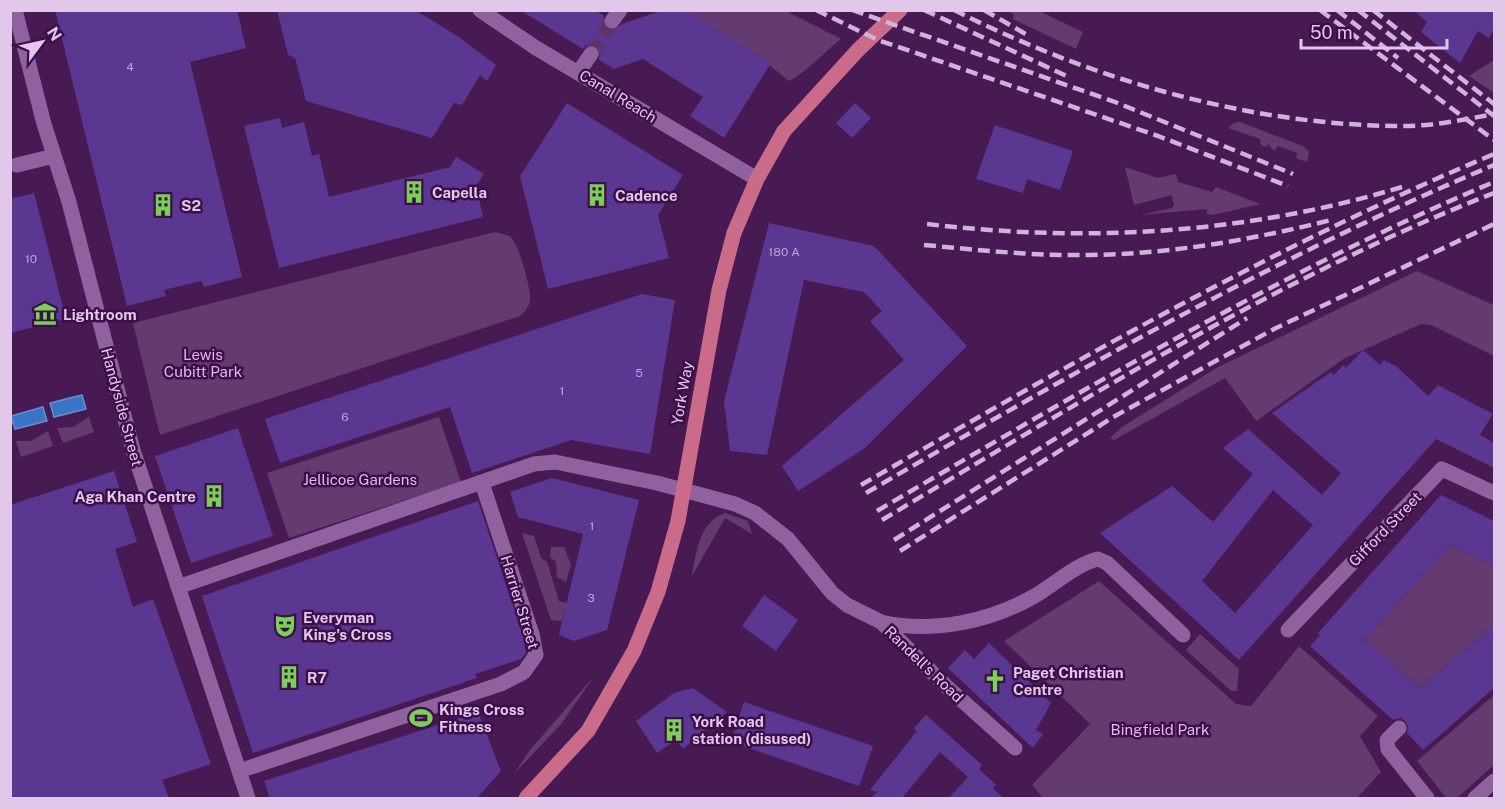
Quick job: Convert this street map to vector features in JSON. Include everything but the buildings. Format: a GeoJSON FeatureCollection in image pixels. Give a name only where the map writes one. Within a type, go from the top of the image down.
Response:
{"type":"FeatureCollection","features":[{"type":"Feature","properties":{"kind":"main road","name":"York Way"},"geometry":{"type":"LineString","coordinates":[[526,798],[588,731],[634,651],[663,577],[684,490],[719,290],[734,233],[757,179],[784,131],[858,50],[900,10]]}},
{"type":"Feature","properties":{"kind":"street","name":"Handyside Street"},"geometry":{"type":"LineString","coordinates":[[15,10],[54,156],[69,202],[130,442],[248,798]]}},
{"type":"Feature","properties":{"kind":"street","name":"Canal Reach"},"geometry":{"type":"LineString","coordinates":[[480,10],[578,73],[757,179]]}},
{"type":"Feature","properties":{"kind":"street"},"geometry":{"type":"LineString","coordinates":[[578,73],[591,54]]}},
{"type":"Feature","properties":{"kind":"street"},"geometry":{"type":"LineString","coordinates":[[13,166],[54,156]]}},
{"type":"Feature","properties":{"kind":"street","name":"Randell's Road"},"geometry":{"type":"LineString","coordinates":[[178,587],[534,464],[555,462],[684,490],[735,504],[768,521],[788,539],[832,594],[855,610],[881,622],[947,687],[1016,748]]}},
{"type":"Feature","properties":{"kind":"street","name":"Gifford Street"},"geometry":{"type":"LineString","coordinates":[[1288,630],[1442,469],[1494,493]]}},
{"type":"Feature","properties":{"kind":"street","name":"Harrier Street"},"geometry":{"type":"LineString","coordinates":[[240,771],[501,684],[524,672],[536,654],[535,645],[482,483]]}},
{"type":"Feature","properties":{"kind":"street"},"geometry":{"type":"LineString","coordinates":[[881,622],[912,627],[930,627],[985,616],[1024,601],[1098,559],[1107,563],[1183,635]]}},
{"type":"Feature","properties":{"kind":"street"},"geometry":{"type":"LineString","coordinates":[[1399,728],[1390,736],[1386,744],[1427,798]]}},
{"type":"Feature","properties":{"kind":"street"},"geometry":{"type":"LineString","coordinates":[[1475,798],[1494,781]]}},
{"type":"Feature","properties":{"kind":"green space"},"geometry":{"type":"Polygon","coordinates":[[[679,11],[786,11],[841,39],[789,81],[762,59],[679,11]]]}},
{"type":"Feature","properties":{"kind":"green space"},"geometry":{"type":"Polygon","coordinates":[[[1008,11],[1039,11],[1083,32],[1076,49],[1013,19],[1014,14],[1008,11]]]}},
{"type":"Feature","properties":{"kind":"green space"},"geometry":{"type":"Polygon","coordinates":[[[1494,60],[1494,93],[1469,76],[1494,60]]]}},
{"type":"Feature","properties":{"kind":"green space"},"geometry":{"type":"Polygon","coordinates":[[[1240,122],[1303,146],[1309,152],[1307,162],[1296,158],[1297,153],[1278,146],[1274,151],[1268,144],[1266,147],[1261,145],[1260,139],[1228,128],[1240,122]]]}},
{"type":"Feature","properties":{"kind":"green space"},"geometry":{"type":"Polygon","coordinates":[[[1125,167],[1158,178],[1176,174],[1178,182],[1212,192],[1216,187],[1260,204],[1213,215],[1207,214],[1207,209],[1140,215],[1172,208],[1174,205],[1172,195],[1134,205],[1125,167]]]}},
{"type":"Feature","properties":{"kind":"green space","name":"Lewis Cubitt Park"},"geometry":{"type":"Polygon","coordinates":[[[495,232],[510,236],[524,266],[530,300],[529,305],[520,316],[160,435],[133,323],[495,232]]]}},
{"type":"Feature","properties":{"kind":"green space"},"geometry":{"type":"Polygon","coordinates":[[[1417,271],[1494,305],[1494,356],[1431,325],[1421,324],[1345,358],[1256,421],[1225,378],[1114,440],[1110,438],[1122,427],[1218,367],[1417,271]]]}},
{"type":"Feature","properties":{"kind":"green space"},"geometry":{"type":"Polygon","coordinates":[[[89,417],[94,432],[63,443],[57,428],[73,427],[89,417]]]}},
{"type":"Feature","properties":{"kind":"green space","name":"Jellicoe Gardens"},"geometry":{"type":"Polygon","coordinates":[[[439,417],[461,482],[289,538],[267,473],[439,417]]]}},
{"type":"Feature","properties":{"kind":"green space"},"geometry":{"type":"Polygon","coordinates":[[[48,431],[53,446],[21,457],[16,441],[31,441],[48,431]]]}},
{"type":"Feature","properties":{"kind":"green space"},"geometry":{"type":"Polygon","coordinates":[[[725,513],[748,521],[752,534],[725,518],[692,576],[697,548],[704,531],[716,517],[725,513]]]}},
{"type":"Feature","properties":{"kind":"green space"},"geometry":{"type":"Polygon","coordinates":[[[522,533],[534,536],[541,558],[547,562],[559,601],[567,603],[562,621],[551,620],[522,533]]]}},
{"type":"Feature","properties":{"kind":"green space"},"geometry":{"type":"Polygon","coordinates":[[[1450,545],[1494,566],[1494,624],[1420,688],[1365,640],[1450,545]]]}},
{"type":"Feature","properties":{"kind":"green space"},"geometry":{"type":"Polygon","coordinates":[[[551,547],[564,547],[571,565],[566,582],[557,577],[556,562],[550,557],[551,547]]]}},
{"type":"Feature","properties":{"kind":"green space","name":"Bingfield Park"},"geometry":{"type":"Polygon","coordinates":[[[1099,581],[1236,704],[1251,706],[1299,646],[1378,716],[1360,736],[1381,772],[1357,798],[1043,798],[1032,785],[1090,724],[1004,641],[1099,581]]]}},
{"type":"Feature","properties":{"kind":"green space"},"geometry":{"type":"Polygon","coordinates":[[[1200,634],[1239,669],[1237,691],[1231,691],[1186,650],[1200,634]]]}},
{"type":"Feature","properties":{"kind":"green space"},"geometry":{"type":"Polygon","coordinates":[[[595,675],[562,723],[514,774],[529,751],[595,675]]]}},
{"type":"Feature","properties":{"kind":"green space"},"geometry":{"type":"Polygon","coordinates":[[[1494,695],[1494,765],[1457,798],[1446,798],[1417,761],[1494,695]]]}},
{"type":"Feature","properties":{"kind":"water"},"geometry":{"type":"Polygon","coordinates":[[[82,395],[86,409],[54,417],[50,403],[82,395]]]}},
{"type":"Feature","properties":{"kind":"water"},"geometry":{"type":"Polygon","coordinates":[[[43,407],[47,421],[15,429],[11,416],[43,407]]]}},
{"type":"Feature","properties":{"kind":"tunnel"},"geometry":{"type":"LineString","coordinates":[[591,54],[612,21]]}},
{"type":"Feature","properties":{"kind":"railway"},"geometry":{"type":"LineString","coordinates":[[816,10],[878,40],[1158,136],[1288,186]]}},
{"type":"Feature","properties":{"kind":"railway"},"geometry":{"type":"LineString","coordinates":[[852,10],[1115,102],[1293,174]]}},
{"type":"Feature","properties":{"kind":"railway"},"geometry":{"type":"LineString","coordinates":[[924,10],[1071,78]]}},
{"type":"Feature","properties":{"kind":"railway"},"geometry":{"type":"LineString","coordinates":[[954,10],[1058,57],[1113,76],[1168,93],[1281,117],[1338,123],[1408,126],[1458,121],[1494,114]]}},
{"type":"Feature","properties":{"kind":"railway"},"geometry":{"type":"LineString","coordinates":[[984,10],[1029,36]]}},
{"type":"Feature","properties":{"kind":"railway"},"geometry":{"type":"LineString","coordinates":[[1320,10],[1494,140]]}},
{"type":"Feature","properties":{"kind":"railway"},"geometry":{"type":"LineString","coordinates":[[1337,10],[1398,58]]}},
{"type":"Feature","properties":{"kind":"railway"},"geometry":{"type":"LineString","coordinates":[[1358,10],[1494,116]]}},
{"type":"Feature","properties":{"kind":"railway"},"geometry":{"type":"LineString","coordinates":[[1373,10],[1494,104]]}},
{"type":"Feature","properties":{"kind":"railway"},"geometry":{"type":"LineString","coordinates":[[861,485],[1173,309],[1331,228],[1494,154]]}},
{"type":"Feature","properties":{"kind":"railway"},"geometry":{"type":"LineString","coordinates":[[866,493],[1097,361],[1253,278],[1332,238],[1494,165]]}},
{"type":"Feature","properties":{"kind":"railway"},"geometry":{"type":"LineString","coordinates":[[877,511],[1180,336],[1335,255],[1494,182]]}},
{"type":"Feature","properties":{"kind":"railway"},"geometry":{"type":"LineString","coordinates":[[927,224],[1047,233],[1166,230],[1285,215],[1344,203],[1402,187]]}},
{"type":"Feature","properties":{"kind":"railway"},"geometry":{"type":"LineString","coordinates":[[882,520],[1106,387],[1258,302],[1414,226],[1494,193]]}},
{"type":"Feature","properties":{"kind":"railway"},"geometry":{"type":"LineString","coordinates":[[924,245],[1047,255],[1119,254],[1211,245],[1331,220]]}},
{"type":"Feature","properties":{"kind":"railway"},"geometry":{"type":"LineString","coordinates":[[900,551],[1115,416],[1274,329],[1494,224]]}},
{"type":"Feature","properties":{"kind":"railway"},"geometry":{"type":"LineString","coordinates":[[894,540],[1247,318]]}},
{"type":"Feature","properties":{"kind":"place","name":"Capella"},"geometry":{"type":"Point","coordinates":[414,192]}},
{"type":"Feature","properties":{"kind":"place","name":"Cadence"},"geometry":{"type":"Point","coordinates":[597,195]}},
{"type":"Feature","properties":{"kind":"place","name":"S2"},"geometry":{"type":"Point","coordinates":[163,205]}},
{"type":"Feature","properties":{"kind":"place","name":"Lightroom"},"geometry":{"type":"Point","coordinates":[45,314]}},
{"type":"Feature","properties":{"kind":"place","name":"Aga Khan Centre"},"geometry":{"type":"Point","coordinates":[214,496]}},
{"type":"Feature","properties":{"kind":"place","name":"Everyman King's Cross"},"geometry":{"type":"Point","coordinates":[285,626]}},
{"type":"Feature","properties":{"kind":"place","name":"R7"},"geometry":{"type":"Point","coordinates":[289,677]}},
{"type":"Feature","properties":{"kind":"place","name":"Paget Christian Centre"},"geometry":{"type":"Point","coordinates":[995,681]}},
{"type":"Feature","properties":{"kind":"place","name":"Kings Cross Fitness"},"geometry":{"type":"Point","coordinates":[421,718]}},
{"type":"Feature","properties":{"kind":"place","name":"York Road station (disused)"},"geometry":{"type":"Point","coordinates":[674,730]}}]}
